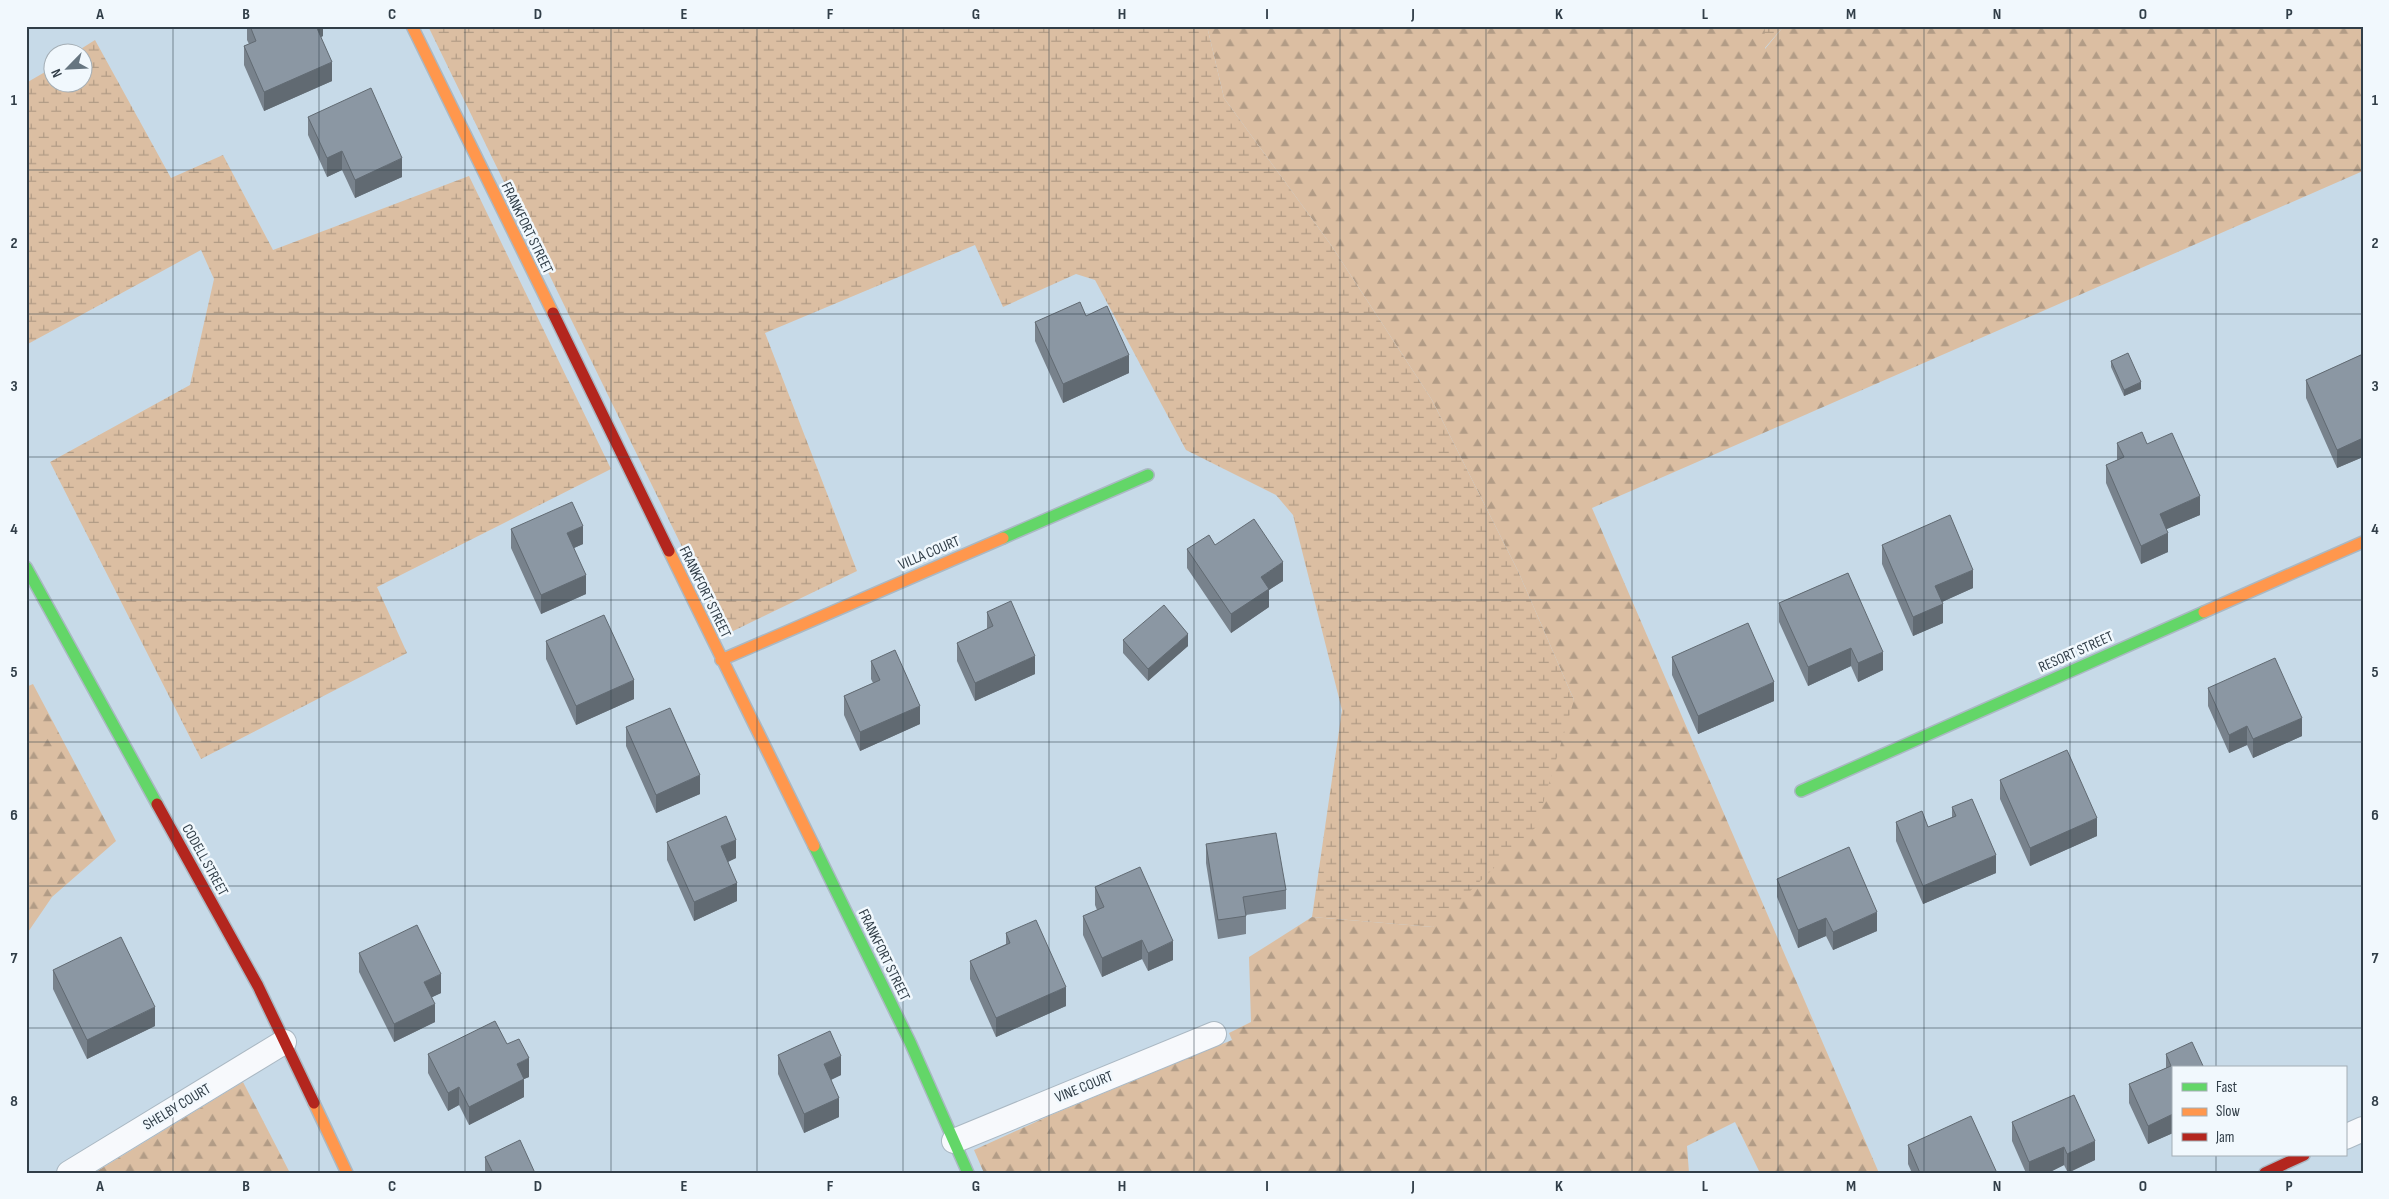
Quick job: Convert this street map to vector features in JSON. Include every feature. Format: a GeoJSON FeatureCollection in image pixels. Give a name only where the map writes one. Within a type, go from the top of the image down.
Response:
{"type":"FeatureCollection","features":[{"type":"Feature","properties":{"kind":"street","name":"FRANKFORT STREET"},"geometry":{"type":"LineString","coordinates":[[412,26],[721,660],[910,1042],[968,1173]]}},
{"type":"Feature","properties":{"kind":"street","name":"VILLA COURT"},"geometry":{"type":"LineString","coordinates":[[721,660],[1148,475]]}},
{"type":"Feature","properties":{"kind":"street","name":"RESORT STREET"},"geometry":{"type":"LineString","coordinates":[[1802,791],[2363,542]]}},
{"type":"Feature","properties":{"kind":"street","name":"CODELL STREET"},"geometry":{"type":"LineString","coordinates":[[26,567],[258,986],[347,1173]]}},
{"type":"Feature","properties":{"kind":"street","name":"VINE COURT"},"geometry":{"type":"LineString","coordinates":[[954,1141],[1214,1034]]}},
{"type":"Feature","properties":{"kind":"street","name":"SHELBY COURT"},"geometry":{"type":"LineString","coordinates":[[69,1173],[284,1042]]}},
{"type":"Feature","properties":{"kind":"street"},"geometry":{"type":"LineString","coordinates":[[2346,1137],[2363,1129]]}},
{"type":"Feature","properties":{"kind":"street"},"geometry":{"type":"LineString","coordinates":[[2265,1173],[2302,1156]]}},
{"type":"Feature","properties":{"kind":"green space"},"geometry":{"type":"Polygon","coordinates":[[[428,26],[1207,26],[1224,98],[1331,245],[1432,400],[1518,571],[1574,700],[1536,827],[1433,927],[1312,917],[1342,710],[1293,515],[1276,495],[1186,450],[1095,280],[1076,274],[1003,307],[975,245],[765,333],[857,571],[725,635],[428,26]]]}},
{"type":"Feature","properties":{"kind":"green space"},"geometry":{"type":"Polygon","coordinates":[[[1207,26],[1765,26],[1765,49],[1784,26],[2363,26],[2363,171],[1592,508],[1879,1173],[1760,1173],[1735,1122],[1687,1146],[1689,1173],[984,1173],[974,1150],[1051,1115],[1232,1040],[1229,1033],[1251,1022],[1249,957],[1312,917],[1433,927],[1574,700],[1518,571],[1432,400],[1331,245],[1224,98],[1207,26]]]}},
{"type":"Feature","properties":{"kind":"green space"},"geometry":{"type":"Polygon","coordinates":[[[1765,26],[1784,26],[1764,49],[1765,26]]]}},
{"type":"Feature","properties":{"kind":"green space"},"geometry":{"type":"Polygon","coordinates":[[[95,40],[171,178],[223,155],[273,250],[469,176],[611,469],[377,587],[407,653],[201,759],[50,462],[190,385],[214,279],[201,250],[26,345],[26,83],[42,74],[42,92],[92,92],[92,42],[95,40]]]}},
{"type":"Feature","properties":{"kind":"green space"},"geometry":{"type":"Polygon","coordinates":[[[33,684],[116,841],[52,897],[26,935],[26,687],[33,684]]]}},
{"type":"Feature","properties":{"kind":"green space"},"geometry":{"type":"Polygon","coordinates":[[[243,1082],[290,1173],[94,1173],[243,1082]]]}},
{"type":"Feature","properties":{"kind":"building"},"geometry":{"type":"Polygon","coordinates":[[[250,26],[316,26],[332,62],[264,92],[244,46],[256,41],[250,26]]]}},
{"type":"Feature","properties":{"kind":"building"},"geometry":{"type":"Polygon","coordinates":[[[371,88],[402,158],[355,180],[342,151],[327,158],[308,117],[371,88]]]}},
{"type":"Feature","properties":{"kind":"building"},"geometry":{"type":"Polygon","coordinates":[[[1080,302],[1086,316],[1107,306],[1129,355],[1063,384],[1035,322],[1080,302]]]}},
{"type":"Feature","properties":{"kind":"building"},"geometry":{"type":"Polygon","coordinates":[[[2128,353],[2141,382],[2124,390],[2111,361],[2128,353]]]}},
{"type":"Feature","properties":{"kind":"building"},"geometry":{"type":"Polygon","coordinates":[[[2363,354],[2363,438],[2337,450],[2306,380],[2363,354]]]}},
{"type":"Feature","properties":{"kind":"building"},"geometry":{"type":"Polygon","coordinates":[[[2142,432],[2147,444],[2172,433],[2200,496],[2160,514],[2168,533],[2141,546],[2106,465],[2124,457],[2117,443],[2142,432]]]}},
{"type":"Feature","properties":{"kind":"building"},"geometry":{"type":"Polygon","coordinates":[[[572,502],[583,526],[567,533],[586,575],[541,595],[511,529],[572,502]]]}},
{"type":"Feature","properties":{"kind":"building"},"geometry":{"type":"Polygon","coordinates":[[[1950,515],[1973,570],[1935,586],[1943,604],[1913,617],[1882,545],[1950,515]]]}},
{"type":"Feature","properties":{"kind":"building"},"geometry":{"type":"Polygon","coordinates":[[[1254,519],[1283,562],[1261,577],[1269,589],[1231,614],[1187,549],[1209,535],[1215,545],[1254,519]]]}},
{"type":"Feature","properties":{"kind":"building"},"geometry":{"type":"Polygon","coordinates":[[[1848,573],[1883,652],[1858,663],[1851,648],[1808,667],[1779,603],[1848,573]]]}},
{"type":"Feature","properties":{"kind":"building"},"geometry":{"type":"Polygon","coordinates":[[[1011,601],[1035,656],[975,683],[957,643],[993,626],[987,612],[1011,601]]]}},
{"type":"Feature","properties":{"kind":"building"},"geometry":{"type":"Polygon","coordinates":[[[1164,605],[1188,634],[1148,669],[1123,640],[1164,605]]]}},
{"type":"Feature","properties":{"kind":"building"},"geometry":{"type":"Polygon","coordinates":[[[604,615],[634,680],[576,706],[546,641],[604,615]]]}},
{"type":"Feature","properties":{"kind":"building"},"geometry":{"type":"Polygon","coordinates":[[[1748,623],[1774,682],[1698,716],[1672,657],[1748,623]]]}},
{"type":"Feature","properties":{"kind":"building"},"geometry":{"type":"Polygon","coordinates":[[[895,650],[920,706],[860,732],[844,696],[880,680],[871,661],[895,650]]]}},
{"type":"Feature","properties":{"kind":"building"},"geometry":{"type":"Polygon","coordinates":[[[2275,658],[2302,718],[2253,739],[2247,726],[2229,735],[2208,688],[2275,658]]]}},
{"type":"Feature","properties":{"kind":"building"},"geometry":{"type":"Polygon","coordinates":[[[670,708],[700,775],[656,795],[626,727],[670,708]]]}},
{"type":"Feature","properties":{"kind":"building"},"geometry":{"type":"Polygon","coordinates":[[[2067,750],[2097,818],[2030,848],[2000,780],[2067,750]]]}},
{"type":"Feature","properties":{"kind":"building"},"geometry":{"type":"Polygon","coordinates":[[[1972,799],[1996,855],[1923,886],[1896,822],[1922,811],[1928,827],[1956,816],[1952,807],[1972,799]]]}},
{"type":"Feature","properties":{"kind":"building"},"geometry":{"type":"Polygon","coordinates":[[[726,816],[736,840],[721,846],[737,883],[694,902],[667,842],[726,816]]]}},
{"type":"Feature","properties":{"kind":"building"},"geometry":{"type":"Polygon","coordinates":[[[1276,833],[1286,890],[1243,897],[1246,916],[1218,920],[1206,844],[1276,833]]]}},
{"type":"Feature","properties":{"kind":"building"},"geometry":{"type":"Polygon","coordinates":[[[1849,847],[1877,912],[1833,932],[1826,918],[1798,930],[1777,879],[1849,847]]]}},
{"type":"Feature","properties":{"kind":"building"},"geometry":{"type":"Polygon","coordinates":[[[1140,867],[1173,941],[1148,953],[1142,940],[1102,958],[1083,916],[1104,907],[1095,887],[1140,867]]]}},
{"type":"Feature","properties":{"kind":"building"},"geometry":{"type":"Polygon","coordinates":[[[1036,920],[1066,987],[996,1018],[970,961],[1010,943],[1006,933],[1036,920]]]}},
{"type":"Feature","properties":{"kind":"building"},"geometry":{"type":"Polygon","coordinates":[[[417,925],[441,974],[424,982],[435,1004],[394,1024],[359,953],[417,925]]]}},
{"type":"Feature","properties":{"kind":"building"},"geometry":{"type":"Polygon","coordinates":[[[121,937],[155,1007],[87,1040],[53,970],[121,937]]]}},
{"type":"Feature","properties":{"kind":"building"},"geometry":{"type":"Polygon","coordinates":[[[495,1021],[507,1044],[519,1039],[529,1058],[517,1064],[524,1079],[469,1107],[459,1087],[448,1093],[428,1054],[495,1021]]]}},
{"type":"Feature","properties":{"kind":"building"},"geometry":{"type":"Polygon","coordinates":[[[830,1031],[841,1056],[824,1064],[839,1098],[804,1114],[778,1055],[830,1031]]]}},
{"type":"Feature","properties":{"kind":"building"},"geometry":{"type":"Polygon","coordinates":[[[2192,1042],[2203,1066],[2172,1066],[2172,1114],[2148,1126],[2129,1084],[2171,1066],[2166,1054],[2192,1042]]]}},
{"type":"Feature","properties":{"kind":"building"},"geometry":{"type":"Polygon","coordinates":[[[2074,1095],[2095,1141],[2067,1154],[2064,1147],[2029,1162],[2012,1122],[2074,1095]]]}},
{"type":"Feature","properties":{"kind":"building"},"geometry":{"type":"Polygon","coordinates":[[[1971,1116],[1997,1173],[1920,1173],[1908,1145],[1971,1116]]]}},
{"type":"Feature","properties":{"kind":"building"},"geometry":{"type":"Polygon","coordinates":[[[520,1140],[535,1173],[493,1173],[485,1157],[520,1140]]]}},
{"type":"Feature","properties":{"kind":"traffic: fast"},"geometry":{"type":"LineString","coordinates":[[1003,538],[1148,475]]}},
{"type":"Feature","properties":{"kind":"traffic: fast"},"geometry":{"type":"LineString","coordinates":[[26,567],[157,804]]}},
{"type":"Feature","properties":{"kind":"traffic: fast"},"geometry":{"type":"LineString","coordinates":[[1801,791],[2204,612]]}},
{"type":"Feature","properties":{"kind":"traffic: fast"},"geometry":{"type":"LineString","coordinates":[[814,846],[910,1042],[968,1173]]}},
{"type":"Feature","properties":{"kind":"traffic: slow"},"geometry":{"type":"LineString","coordinates":[[412,26],[553,313]]}},
{"type":"Feature","properties":{"kind":"traffic: slow"},"geometry":{"type":"LineString","coordinates":[[721,660],[1003,538]]}},
{"type":"Feature","properties":{"kind":"traffic: slow"},"geometry":{"type":"LineString","coordinates":[[2204,612],[2363,542]]}},
{"type":"Feature","properties":{"kind":"traffic: slow"},"geometry":{"type":"LineString","coordinates":[[669,551],[814,846]]}},
{"type":"Feature","properties":{"kind":"traffic: slow"},"geometry":{"type":"LineString","coordinates":[[314,1103],[347,1173]]}},
{"type":"Feature","properties":{"kind":"traffic: jam"},"geometry":{"type":"LineString","coordinates":[[553,313],[669,551]]}},
{"type":"Feature","properties":{"kind":"traffic: jam"},"geometry":{"type":"LineString","coordinates":[[157,804],[258,986],[314,1103]]}},
{"type":"Feature","properties":{"kind":"traffic: jam"},"geometry":{"type":"LineString","coordinates":[[2265,1173],[2302,1156]]}}]}
